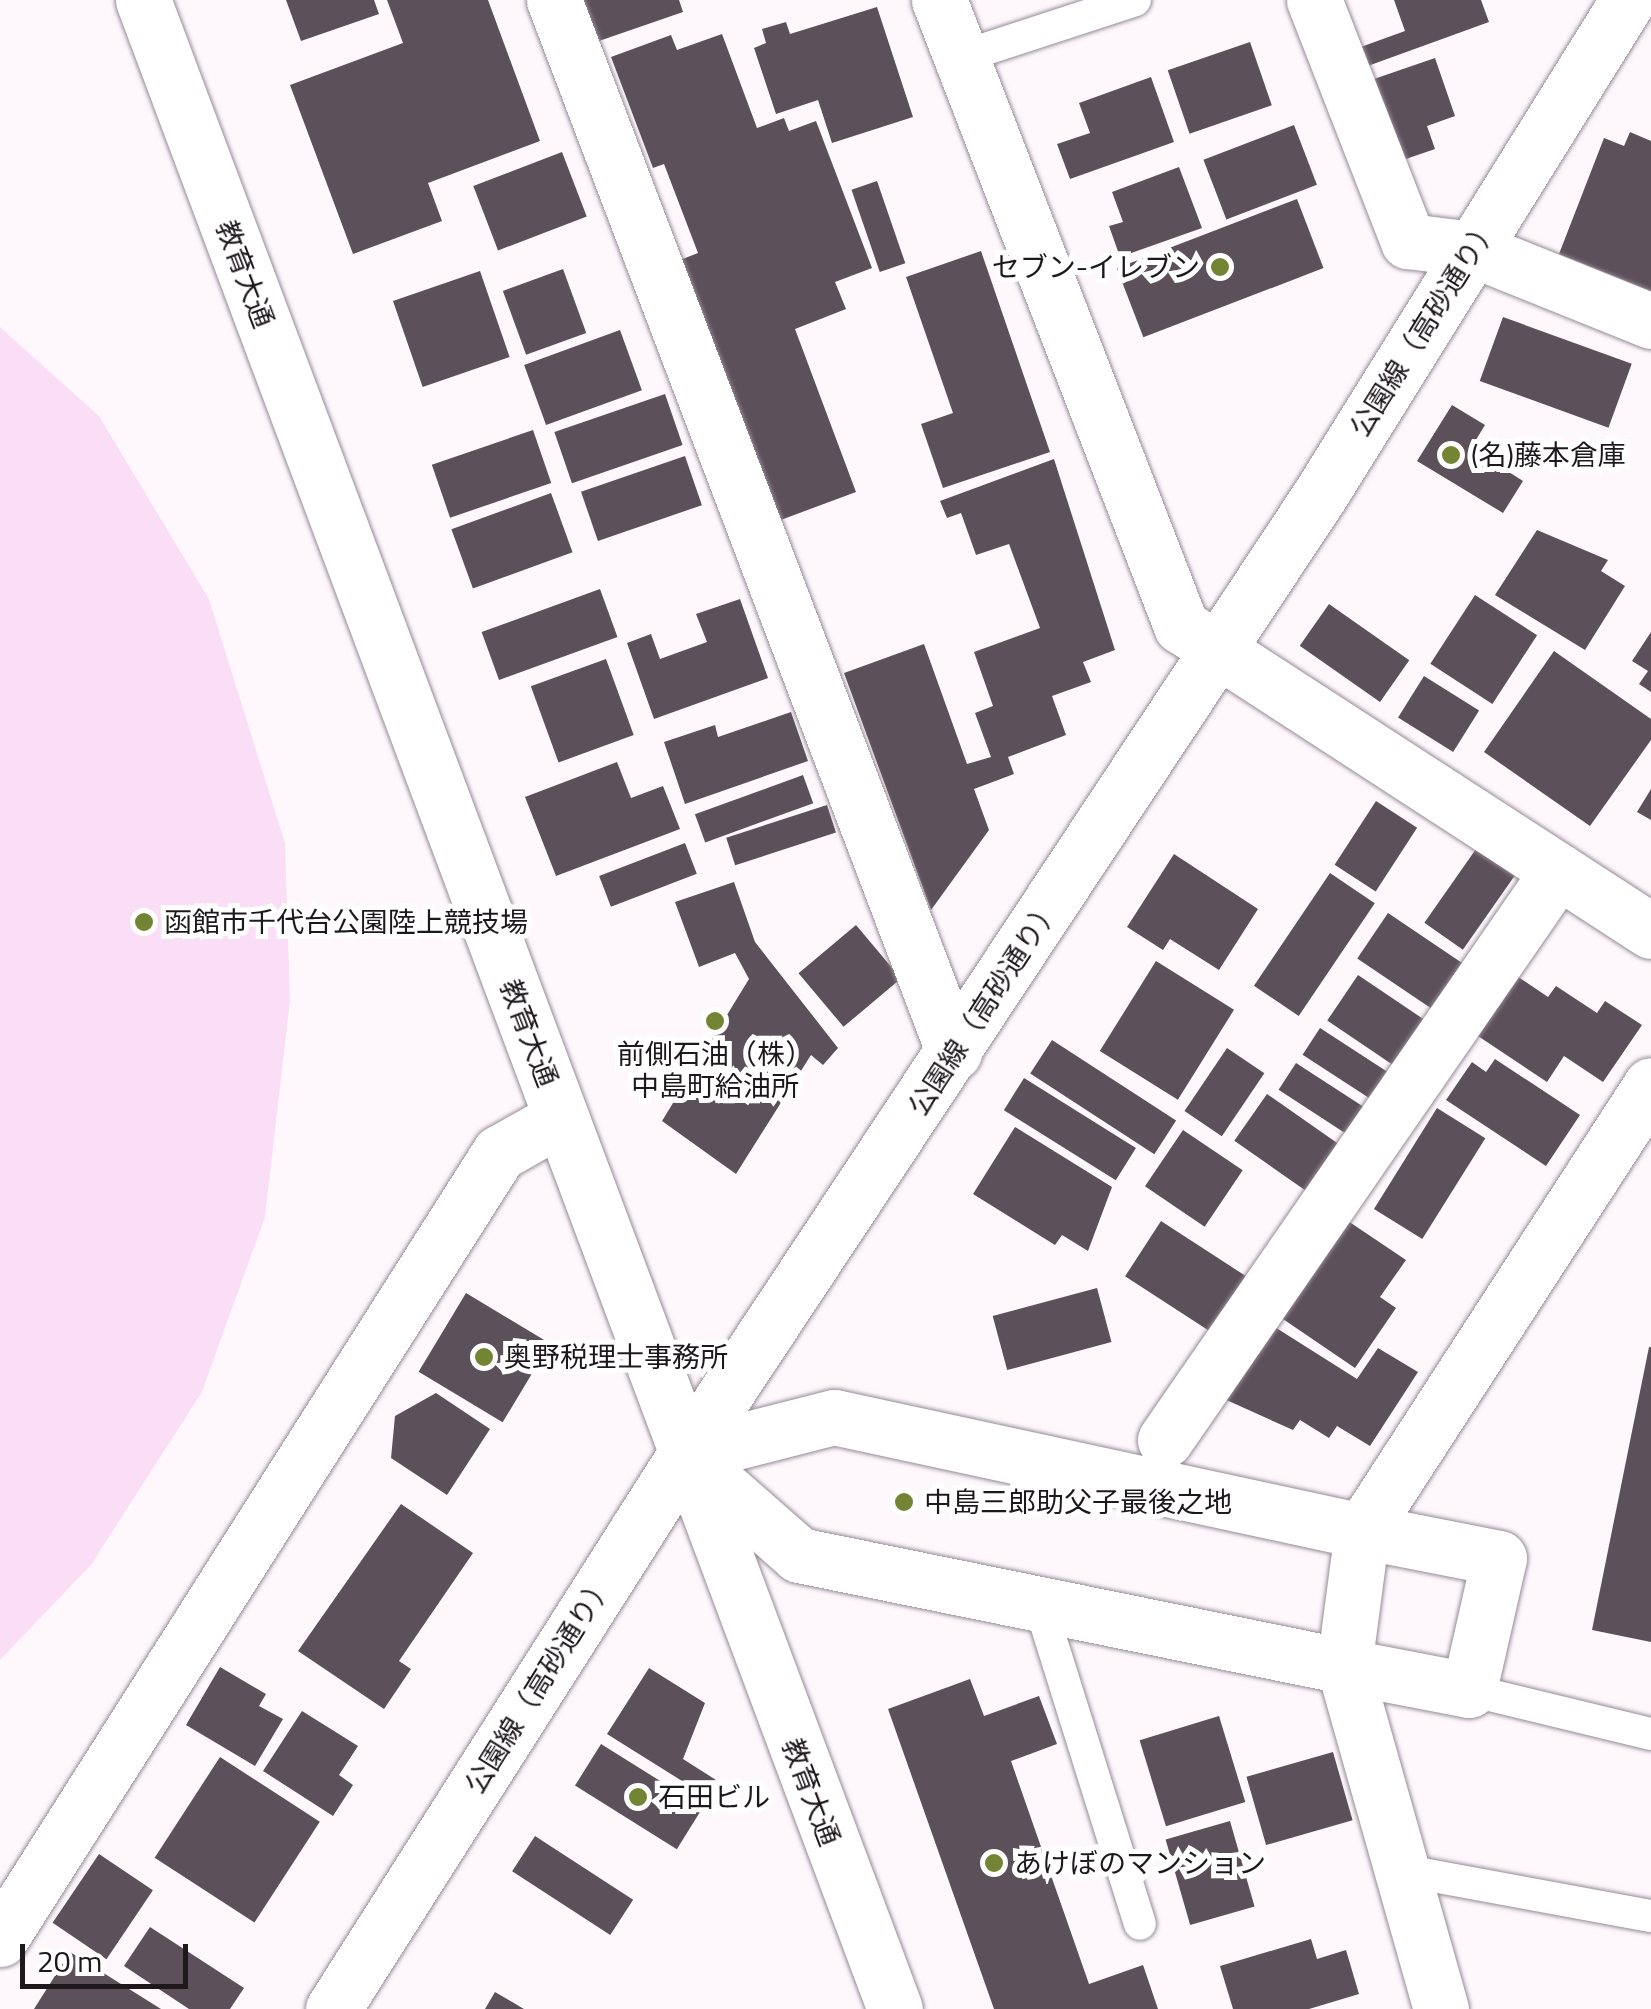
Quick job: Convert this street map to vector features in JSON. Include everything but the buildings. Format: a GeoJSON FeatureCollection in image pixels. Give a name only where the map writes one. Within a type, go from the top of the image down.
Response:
{"type":"FeatureCollection","features":[{"type":"Feature","properties":{"kind":"street","name":"教育大通"},"geometry":{"type":"LineString","coordinates":[[142,0],[895,2009]]}},
{"type":"Feature","properties":{"kind":"street"},"geometry":{"type":"LineString","coordinates":[[554,0],[954,1054]]}},
{"type":"Feature","properties":{"kind":"street"},"geometry":{"type":"LineString","coordinates":[[939,0],[1181,626],[1651,931]]}},
{"type":"Feature","properties":{"kind":"street"},"geometry":{"type":"LineString","coordinates":[[1314,0],[1408,241],[1472,249],[1651,321]]}},
{"type":"Feature","properties":{"kind":"street","name":"公園線（高砂通り）"},"geometry":{"type":"LineString","coordinates":[[344,2005],[685,1456],[1218,650],[1628,0]]}},
{"type":"Feature","properties":{"kind":"street"},"geometry":{"type":"LineString","coordinates":[[1166,1440],[1558,872]]}},
{"type":"Feature","properties":{"kind":"street"},"geometry":{"type":"LineString","coordinates":[[1440,2009],[1344,1666],[1362,1531],[1649,1092]]}},
{"type":"Feature","properties":{"kind":"street"},"geometry":{"type":"LineString","coordinates":[[0,1939],[499,1153],[560,1118]]}},
{"type":"Feature","properties":{"kind":"street"},"geometry":{"type":"LineString","coordinates":[[834,1417],[1499,1558],[1470,1690],[799,1554],[685,1456],[834,1417]]}},
{"type":"Feature","properties":{"kind":"lane"},"geometry":{"type":"LineString","coordinates":[[960,57],[1135,0]]}},
{"type":"Feature","properties":{"kind":"lane"},"geometry":{"type":"LineString","coordinates":[[1040,1605],[1140,1924]]}},
{"type":"Feature","properties":{"kind":"lane"},"geometry":{"type":"LineString","coordinates":[[1470,1690],[1651,1734]]}},
{"type":"Feature","properties":{"kind":"lane"},"geometry":{"type":"LineString","coordinates":[[1400,1870],[1651,1916]]}},
{"type":"Feature","properties":{"kind":"shaded area","name":"函館市千代台公園陸上競技場"},"geometry":{"type":"Polygon","coordinates":[[[0,327],[99,416],[209,599],[285,843],[290,1001],[265,1217],[202,1392],[91,1565],[0,1660],[0,327]]]}},
{"type":"Feature","properties":{"kind":"place","name":"セブン-イレブン"},"geometry":{"type":"Point","coordinates":[1220,267]}},
{"type":"Feature","properties":{"kind":"place","name":"(名)藤本倉庫"},"geometry":{"type":"Point","coordinates":[1451,455]}},
{"type":"Feature","properties":{"kind":"place","name":"函館市千代台公園陸上競技場"},"geometry":{"type":"Point","coordinates":[144,922]}},
{"type":"Feature","properties":{"kind":"place","name":"前側石油（株） 中島町給油所"},"geometry":{"type":"Point","coordinates":[715,1021]}},
{"type":"Feature","properties":{"kind":"place","name":"奥野税理士事務所"},"geometry":{"type":"Point","coordinates":[484,1357]}},
{"type":"Feature","properties":{"kind":"place","name":"中島三郎助父子最後之地"},"geometry":{"type":"Point","coordinates":[904,1502]}},
{"type":"Feature","properties":{"kind":"place","name":"石田ビル"},"geometry":{"type":"Point","coordinates":[638,1797]}},
{"type":"Feature","properties":{"kind":"place","name":"あけぼのマンション"},"geometry":{"type":"Point","coordinates":[994,1863]}}]}
